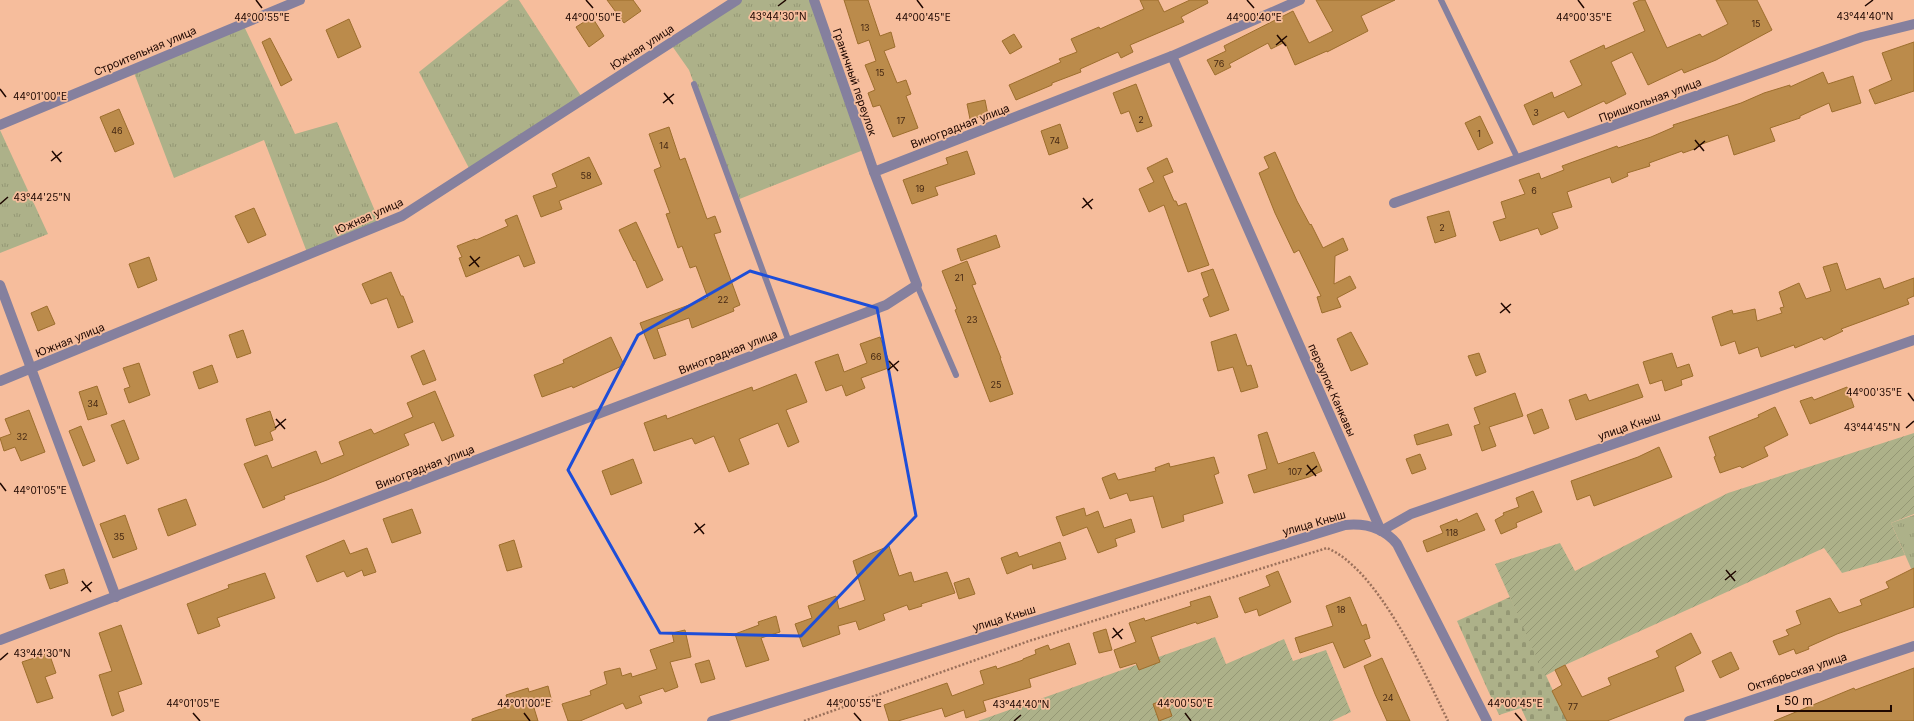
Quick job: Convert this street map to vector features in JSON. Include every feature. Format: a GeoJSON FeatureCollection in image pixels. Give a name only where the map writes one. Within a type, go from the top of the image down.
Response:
{"type":"FeatureCollection","features":[{"type":"Feature","properties":{"kind":"street","name":"Строительная улица"},"geometry":{"type":"LineString","coordinates":[[0,125],[300,0]]}},
{"type":"Feature","properties":{"kind":"street","name":"Южная улица"},"geometry":{"type":"LineString","coordinates":[[0,381],[31,370],[402,216],[737,0]]}},
{"type":"Feature","properties":{"kind":"street","name":"Граничный переулок"},"geometry":{"type":"LineString","coordinates":[[814,0],[874,172]]}},
{"type":"Feature","properties":{"kind":"street","name":"Виноградная улица"},"geometry":{"type":"LineString","coordinates":[[874,172],[1172,56],[1300,0]]}},
{"type":"Feature","properties":{"kind":"street","name":"Пришкольная улица"},"geometry":{"type":"LineString","coordinates":[[1394,203],[1862,37],[1914,24]]}},
{"type":"Feature","properties":{"kind":"street","name":"переулок Канкавы"},"geometry":{"type":"LineString","coordinates":[[1172,56],[1381,531],[1393,539],[1402,550],[1487,721]]}},
{"type":"Feature","properties":{"kind":"street"},"geometry":{"type":"LineString","coordinates":[[874,172],[917,285]]}},
{"type":"Feature","properties":{"kind":"street"},"geometry":{"type":"LineString","coordinates":[[0,285],[116,597]]}},
{"type":"Feature","properties":{"kind":"street","name":"Виноградная улица"},"geometry":{"type":"LineString","coordinates":[[0,640],[886,306],[917,285]]}},
{"type":"Feature","properties":{"kind":"street","name":"улица Кныш"},"geometry":{"type":"LineString","coordinates":[[712,721],[737,718],[1345,525],[1365,525],[1381,531],[1411,514],[1914,340]]}},
{"type":"Feature","properties":{"kind":"street","name":"Октябрьская улица"},"geometry":{"type":"LineString","coordinates":[[1688,721],[1914,646]]}},
{"type":"Feature","properties":{"kind":"lane"},"geometry":{"type":"LineString","coordinates":[[1441,0],[1518,159]]}},
{"type":"Feature","properties":{"kind":"lane"},"geometry":{"type":"LineString","coordinates":[[694,84],[789,342]]}},
{"type":"Feature","properties":{"kind":"lane"},"geometry":{"type":"LineString","coordinates":[[917,285],[956,375]]}},
{"type":"Feature","properties":{"kind":"path"},"geometry":{"type":"LineString","coordinates":[[804,721],[1029,641],[1327,548],[1337,552],[1354,565],[1386,604],[1422,667],[1448,721]]}},
{"type":"Feature","properties":{"kind":"highlighted area"},"geometry":{"type":"Polygon","coordinates":[[[750,271],[877,308],[916,516],[801,636],[660,633],[568,470],[638,335],[750,271]]]}},
{"type":"Feature","properties":{"kind":"green space"},"geometry":{"type":"Polygon","coordinates":[[[509,0],[519,0],[583,99],[471,172],[419,72],[509,0]]]}},
{"type":"Feature","properties":{"kind":"green space"},"geometry":{"type":"Polygon","coordinates":[[[737,0],[814,0],[866,149],[737,200],[689,70],[670,43],[737,0]]]}},
{"type":"Feature","properties":{"kind":"green space"},"geometry":{"type":"Polygon","coordinates":[[[243,24],[295,134],[337,122],[381,225],[308,255],[264,140],[174,178],[133,70],[243,24]]]}},
{"type":"Feature","properties":{"kind":"green space"},"geometry":{"type":"Polygon","coordinates":[[[0,130],[48,234],[0,253],[0,130]]]}},
{"type":"Feature","properties":{"kind":"green space"},"geometry":{"type":"Polygon","coordinates":[[[1914,433],[1914,514],[1891,523],[1905,555],[1842,573],[1824,548],[1565,665],[1545,676],[1495,564],[1560,543],[1575,571],[1728,493],[1914,433]]]}},
{"type":"Feature","properties":{"kind":"green space"},"geometry":{"type":"Polygon","coordinates":[[[1914,515],[1914,575],[1891,523],[1914,515]]]}},
{"type":"Feature","properties":{"kind":"green space"},"geometry":{"type":"Polygon","coordinates":[[[1510,597],[1567,721],[1527,721],[1521,708],[1499,715],[1457,621],[1510,597]]]}},
{"type":"Feature","properties":{"kind":"green space"},"geometry":{"type":"Polygon","coordinates":[[[1215,637],[1226,664],[1284,639],[1293,661],[1326,650],[1351,712],[1332,721],[978,721],[1215,637]]]}},
{"type":"Feature","properties":{"kind":"building"},"geometry":{"type":"Polygon","coordinates":[[[607,0],[633,0],[641,11],[624,23],[607,0]]]}},
{"type":"Feature","properties":{"kind":"building"},"geometry":{"type":"Polygon","coordinates":[[[844,0],[868,0],[880,36],[891,32],[895,47],[884,51],[897,83],[906,80],[911,94],[906,96],[918,128],[893,137],[880,105],[873,107],[868,93],[875,90],[865,65],[876,61],[869,40],[858,44],[844,0]]]}},
{"type":"Feature","properties":{"kind":"building"},"geometry":{"type":"Polygon","coordinates":[[[1140,0],[1158,0],[1164,12],[1190,0],[1207,0],[1208,3],[1181,17],[1184,22],[1130,45],[1133,52],[1121,58],[1118,52],[1080,69],[1081,72],[1052,83],[1052,85],[1016,100],[1009,85],[1061,62],[1059,59],[1077,52],[1071,39],[1099,27],[1100,29],[1144,9],[1140,0]]]}},
{"type":"Feature","properties":{"kind":"building"},"geometry":{"type":"Polygon","coordinates":[[[1316,0],[1395,0],[1361,16],[1368,31],[1327,52],[1295,65],[1285,42],[1271,49],[1268,43],[1229,64],[1231,67],[1215,75],[1207,60],[1226,51],[1224,46],[1293,11],[1309,43],[1333,31],[1316,0]]]}},
{"type":"Feature","properties":{"kind":"building"},"geometry":{"type":"Polygon","coordinates":[[[1640,0],[1645,0],[1667,48],[1700,34],[1702,37],[1728,24],[1716,0],[1757,0],[1772,30],[1716,60],[1684,73],[1682,69],[1648,85],[1632,52],[1611,62],[1626,94],[1606,104],[1604,101],[1568,118],[1564,111],[1533,125],[1524,105],[1552,92],[1554,98],[1582,85],[1570,61],[1604,45],[1605,49],[1645,31],[1633,3],[1640,0]]]}},
{"type":"Feature","properties":{"kind":"building"},"geometry":{"type":"Polygon","coordinates":[[[592,17],[604,36],[589,47],[576,27],[592,17]]]}},
{"type":"Feature","properties":{"kind":"building"},"geometry":{"type":"Polygon","coordinates":[[[349,19],[361,47],[338,58],[326,30],[349,19]]]}},
{"type":"Feature","properties":{"kind":"building"},"geometry":{"type":"Polygon","coordinates":[[[1014,34],[1022,47],[1010,54],[1002,41],[1014,34]]]}},
{"type":"Feature","properties":{"kind":"building"},"geometry":{"type":"Polygon","coordinates":[[[270,38],[292,80],[281,86],[262,42],[270,38]]]}},
{"type":"Feature","properties":{"kind":"building"},"geometry":{"type":"Polygon","coordinates":[[[1914,42],[1914,91],[1875,104],[1869,90],[1892,80],[1882,53],[1914,42]]]}},
{"type":"Feature","properties":{"kind":"building"},"geometry":{"type":"Polygon","coordinates":[[[1823,72],[1828,84],[1853,76],[1861,103],[1832,112],[1829,103],[1800,116],[1800,118],[1770,128],[1775,141],[1734,155],[1728,135],[1696,146],[1697,148],[1683,153],[1682,151],[1649,163],[1650,166],[1627,173],[1628,176],[1612,183],[1610,177],[1567,192],[1572,207],[1552,213],[1558,228],[1541,235],[1538,228],[1500,241],[1493,222],[1506,218],[1501,202],[1525,194],[1519,180],[1539,173],[1541,179],[1564,170],[1562,166],[1617,146],[1618,148],[1651,137],[1674,127],[1673,125],[1741,103],[1764,93],[1790,85],[1790,87],[1823,72]]]}},
{"type":"Feature","properties":{"kind":"building"},"geometry":{"type":"Polygon","coordinates":[[[1136,84],[1152,126],[1137,132],[1129,111],[1121,114],[1113,93],[1136,84]]]}},
{"type":"Feature","properties":{"kind":"building"},"geometry":{"type":"Polygon","coordinates":[[[985,100],[988,115],[970,119],[967,104],[985,100]]]}},
{"type":"Feature","properties":{"kind":"building"},"geometry":{"type":"Polygon","coordinates":[[[119,109],[134,144],[115,152],[100,117],[119,109]]]}},
{"type":"Feature","properties":{"kind":"building"},"geometry":{"type":"Polygon","coordinates":[[[1480,116],[1493,143],[1478,150],[1465,123],[1480,116]]]}},
{"type":"Feature","properties":{"kind":"building"},"geometry":{"type":"Polygon","coordinates":[[[1060,124],[1068,148],[1049,155],[1041,131],[1060,124]]]}},
{"type":"Feature","properties":{"kind":"building"},"geometry":{"type":"Polygon","coordinates":[[[669,127],[680,160],[685,158],[707,219],[715,216],[721,232],[714,234],[740,305],[733,308],[734,311],[692,328],[689,318],[657,329],[666,355],[654,359],[640,323],[708,298],[696,266],[690,268],[682,246],[678,248],[666,214],[670,213],[654,170],[661,167],[649,134],[669,127]]]}},
{"type":"Feature","properties":{"kind":"building"},"geometry":{"type":"Polygon","coordinates":[[[967,151],[975,174],[935,187],[938,195],[912,204],[903,180],[948,164],[946,158],[967,151]]]}},
{"type":"Feature","properties":{"kind":"building"},"geometry":{"type":"Polygon","coordinates":[[[1275,152],[1297,201],[1323,248],[1343,238],[1348,250],[1335,256],[1334,284],[1350,276],[1356,288],[1337,298],[1341,307],[1322,313],[1317,297],[1321,296],[1299,250],[1294,253],[1275,213],[1259,173],[1269,168],[1264,157],[1275,152]]]}},
{"type":"Feature","properties":{"kind":"building"},"geometry":{"type":"Polygon","coordinates":[[[589,157],[602,184],[559,201],[562,209],[541,217],[533,196],[557,187],[552,174],[589,157]]]}},
{"type":"Feature","properties":{"kind":"building"},"geometry":{"type":"Polygon","coordinates":[[[1167,158],[1173,172],[1163,176],[1174,201],[1176,201],[1178,206],[1186,203],[1209,265],[1188,272],[1164,205],[1149,212],[1139,189],[1154,182],[1147,168],[1167,158]]]}},
{"type":"Feature","properties":{"kind":"building"},"geometry":{"type":"Polygon","coordinates":[[[254,208],[266,235],[248,243],[235,216],[254,208]]]}},
{"type":"Feature","properties":{"kind":"building"},"geometry":{"type":"Polygon","coordinates":[[[1449,211],[1456,236],[1435,243],[1427,217],[1449,211]]]}},
{"type":"Feature","properties":{"kind":"building"},"geometry":{"type":"Polygon","coordinates":[[[517,215],[535,263],[524,267],[519,255],[466,277],[459,258],[462,257],[457,246],[475,239],[476,240],[508,226],[505,220],[517,215]]]}},
{"type":"Feature","properties":{"kind":"building"},"geometry":{"type":"Polygon","coordinates":[[[636,222],[663,280],[647,288],[635,260],[634,261],[619,230],[636,222]]]}},
{"type":"Feature","properties":{"kind":"building"},"geometry":{"type":"Polygon","coordinates":[[[996,235],[1000,247],[961,261],[957,249],[996,235]]]}},
{"type":"Feature","properties":{"kind":"building"},"geometry":{"type":"Polygon","coordinates":[[[149,257],[157,280],[138,288],[129,264],[149,257]]]}},
{"type":"Feature","properties":{"kind":"building"},"geometry":{"type":"Polygon","coordinates":[[[967,261],[976,284],[972,285],[1001,358],[1013,394],[990,402],[955,310],[957,309],[942,271],[967,261]]]}},
{"type":"Feature","properties":{"kind":"building"},"geometry":{"type":"Polygon","coordinates":[[[1837,263],[1846,290],[1880,278],[1884,289],[1914,278],[1914,296],[1907,299],[1909,304],[1841,329],[1843,331],[1824,340],[1822,337],[1795,348],[1794,345],[1761,357],[1758,347],[1739,354],[1735,341],[1721,346],[1712,317],[1732,310],[1733,314],[1755,309],[1757,321],[1782,313],[1780,308],[1784,307],[1779,292],[1799,283],[1806,299],[1831,291],[1823,267],[1837,263]]]}},
{"type":"Feature","properties":{"kind":"building"},"geometry":{"type":"Polygon","coordinates":[[[1213,269],[1229,310],[1210,317],[1203,299],[1209,296],[1201,273],[1213,269]]]}},
{"type":"Feature","properties":{"kind":"building"},"geometry":{"type":"Polygon","coordinates":[[[391,272],[401,296],[403,296],[413,322],[398,328],[387,298],[371,304],[362,284],[391,272]]]}},
{"type":"Feature","properties":{"kind":"building"},"geometry":{"type":"Polygon","coordinates":[[[47,306],[55,324],[38,331],[31,313],[47,306]]]}},
{"type":"Feature","properties":{"kind":"building"},"geometry":{"type":"Polygon","coordinates":[[[243,330],[251,353],[237,358],[229,335],[243,330]]]}},
{"type":"Feature","properties":{"kind":"building"},"geometry":{"type":"Polygon","coordinates":[[[1351,332],[1368,364],[1351,371],[1337,339],[1351,332]]]}},
{"type":"Feature","properties":{"kind":"building"},"geometry":{"type":"Polygon","coordinates":[[[1236,334],[1247,366],[1251,365],[1258,387],[1241,392],[1233,367],[1218,371],[1211,342],[1236,334]]]}},
{"type":"Feature","properties":{"kind":"building"},"geometry":{"type":"Polygon","coordinates":[[[611,337],[624,365],[573,388],[572,386],[542,397],[534,375],[564,363],[563,360],[611,337]]]}},
{"type":"Feature","properties":{"kind":"building"},"geometry":{"type":"Polygon","coordinates":[[[880,337],[891,367],[861,378],[865,388],[846,396],[842,385],[826,391],[815,362],[838,354],[844,372],[867,363],[860,344],[880,337]]]}},
{"type":"Feature","properties":{"kind":"building"},"geometry":{"type":"Polygon","coordinates":[[[424,350],[436,380],[423,385],[411,356],[424,350]]]}},
{"type":"Feature","properties":{"kind":"building"},"geometry":{"type":"Polygon","coordinates":[[[1479,353],[1486,372],[1476,376],[1468,356],[1479,353]]]}},
{"type":"Feature","properties":{"kind":"building"},"geometry":{"type":"Polygon","coordinates":[[[1672,353],[1677,368],[1689,364],[1693,376],[1681,380],[1682,385],[1665,391],[1662,380],[1650,384],[1643,362],[1672,353]]]}},
{"type":"Feature","properties":{"kind":"building"},"geometry":{"type":"Polygon","coordinates":[[[139,363],[150,395],[129,403],[124,389],[130,387],[123,368],[139,363]]]}},
{"type":"Feature","properties":{"kind":"building"},"geometry":{"type":"Polygon","coordinates":[[[212,365],[218,382],[199,389],[193,372],[212,365]]]}},
{"type":"Feature","properties":{"kind":"building"},"geometry":{"type":"Polygon","coordinates":[[[796,374],[807,402],[786,410],[799,442],[788,447],[778,423],[739,439],[749,464],[729,472],[714,436],[695,444],[692,438],[654,451],[644,423],[666,415],[667,419],[752,387],[753,391],[796,374]]]}},
{"type":"Feature","properties":{"kind":"building"},"geometry":{"type":"Polygon","coordinates":[[[1638,384],[1643,397],[1576,420],[1569,400],[1586,394],[1589,401],[1638,384]]]}},
{"type":"Feature","properties":{"kind":"building"},"geometry":{"type":"Polygon","coordinates":[[[97,386],[107,414],[88,420],[79,392],[97,386]]]}},
{"type":"Feature","properties":{"kind":"building"},"geometry":{"type":"Polygon","coordinates":[[[1847,387],[1854,407],[1810,424],[1800,401],[1812,397],[1814,400],[1847,387]]]}},
{"type":"Feature","properties":{"kind":"building"},"geometry":{"type":"Polygon","coordinates":[[[435,391],[454,436],[442,441],[434,422],[404,434],[409,445],[327,480],[284,496],[285,499],[263,508],[244,464],[267,455],[272,468],[316,451],[321,464],[344,455],[339,442],[371,429],[374,434],[413,417],[407,403],[435,391]]]}},
{"type":"Feature","properties":{"kind":"building"},"geometry":{"type":"Polygon","coordinates":[[[1515,393],[1523,416],[1489,427],[1496,446],[1482,451],[1474,426],[1480,424],[1474,408],[1515,393]]]}},
{"type":"Feature","properties":{"kind":"building"},"geometry":{"type":"Polygon","coordinates":[[[1775,407],[1788,435],[1764,447],[1768,456],[1742,468],[1740,466],[1720,473],[1709,437],[1759,417],[1758,415],[1775,407]]]}},
{"type":"Feature","properties":{"kind":"building"},"geometry":{"type":"Polygon","coordinates":[[[1542,409],[1549,428],[1534,434],[1527,415],[1542,409]]]}},
{"type":"Feature","properties":{"kind":"building"},"geometry":{"type":"Polygon","coordinates":[[[29,410],[45,452],[21,461],[15,447],[4,451],[0,438],[11,434],[5,419],[29,410]]]}},
{"type":"Feature","properties":{"kind":"building"},"geometry":{"type":"Polygon","coordinates":[[[270,411],[276,429],[270,432],[273,440],[255,446],[246,419],[270,411]]]}},
{"type":"Feature","properties":{"kind":"building"},"geometry":{"type":"Polygon","coordinates":[[[124,420],[139,459],[127,464],[111,425],[124,420]]]}},
{"type":"Feature","properties":{"kind":"building"},"geometry":{"type":"Polygon","coordinates":[[[1448,424],[1452,435],[1417,445],[1414,435],[1448,424]]]}},
{"type":"Feature","properties":{"kind":"building"},"geometry":{"type":"Polygon","coordinates":[[[81,426],[95,461],[83,466],[69,431],[81,426]]]}},
{"type":"Feature","properties":{"kind":"building"},"geometry":{"type":"Polygon","coordinates":[[[1267,432],[1278,464],[1314,452],[1322,471],[1309,477],[1254,493],[1248,475],[1267,469],[1258,435],[1267,432]]]}},
{"type":"Feature","properties":{"kind":"building"},"geometry":{"type":"Polygon","coordinates":[[[1659,447],[1672,477],[1594,506],[1590,495],[1577,500],[1571,481],[1638,457],[1659,447]]]}},
{"type":"Feature","properties":{"kind":"building"},"geometry":{"type":"Polygon","coordinates":[[[1420,454],[1426,469],[1412,474],[1406,459],[1420,454]]]}},
{"type":"Feature","properties":{"kind":"building"},"geometry":{"type":"Polygon","coordinates":[[[1214,457],[1219,473],[1214,475],[1223,503],[1183,515],[1184,521],[1162,528],[1153,496],[1130,501],[1127,493],[1110,499],[1102,478],[1115,473],[1118,480],[1156,471],[1155,468],[1169,463],[1170,467],[1214,457]]]}},
{"type":"Feature","properties":{"kind":"building"},"geometry":{"type":"Polygon","coordinates":[[[633,459],[642,483],[611,495],[602,471],[633,459]]]}},
{"type":"Feature","properties":{"kind":"building"},"geometry":{"type":"Polygon","coordinates":[[[1533,491],[1542,512],[1516,523],[1517,527],[1501,534],[1495,520],[1504,515],[1503,513],[1519,507],[1516,498],[1533,491]]]}},
{"type":"Feature","properties":{"kind":"building"},"geometry":{"type":"Polygon","coordinates":[[[186,499],[196,525],[168,536],[158,509],[186,499]]]}},
{"type":"Feature","properties":{"kind":"building"},"geometry":{"type":"Polygon","coordinates":[[[1084,508],[1086,516],[1098,511],[1104,528],[1131,519],[1135,532],[1115,539],[1117,546],[1098,553],[1087,527],[1063,536],[1056,517],[1084,508]]]}},
{"type":"Feature","properties":{"kind":"building"},"geometry":{"type":"Polygon","coordinates":[[[412,509],[421,533],[392,543],[383,519],[412,509]]]}},
{"type":"Feature","properties":{"kind":"building"},"geometry":{"type":"Polygon","coordinates":[[[1477,513],[1485,530],[1427,552],[1423,541],[1443,533],[1440,526],[1457,519],[1458,522],[1477,513]]]}},
{"type":"Feature","properties":{"kind":"building"},"geometry":{"type":"Polygon","coordinates":[[[125,515],[137,549],[113,558],[100,524],[125,515]]]}},
{"type":"Feature","properties":{"kind":"building"},"geometry":{"type":"Polygon","coordinates":[[[344,540],[350,554],[367,548],[376,572],[364,576],[362,570],[347,577],[344,571],[317,582],[306,556],[344,540]]]}},
{"type":"Feature","properties":{"kind":"building"},"geometry":{"type":"Polygon","coordinates":[[[514,540],[522,567],[507,571],[499,545],[514,540]]]}},
{"type":"Feature","properties":{"kind":"building"},"geometry":{"type":"Polygon","coordinates":[[[1060,542],[1066,559],[1033,569],[1032,564],[1007,574],[1001,558],[1017,552],[1019,557],[1060,542]]]}},
{"type":"Feature","properties":{"kind":"building"},"geometry":{"type":"Polygon","coordinates":[[[889,546],[899,576],[911,572],[914,582],[947,572],[955,593],[921,604],[922,606],[909,610],[907,605],[883,614],[885,620],[859,630],[856,621],[838,626],[840,634],[803,647],[795,624],[812,618],[808,606],[836,596],[839,609],[865,600],[853,561],[889,546]]]}},
{"type":"Feature","properties":{"kind":"building"},"geometry":{"type":"Polygon","coordinates":[[[1914,568],[1914,607],[1837,634],[1808,647],[1809,649],[1796,654],[1794,649],[1779,655],[1773,641],[1789,635],[1786,630],[1801,624],[1796,611],[1830,598],[1839,613],[1862,605],[1860,600],[1889,588],[1886,582],[1914,568]]]}},
{"type":"Feature","properties":{"kind":"building"},"geometry":{"type":"Polygon","coordinates":[[[64,569],[68,583],[50,589],[45,575],[64,569]]]}},
{"type":"Feature","properties":{"kind":"building"},"geometry":{"type":"Polygon","coordinates":[[[1278,571],[1291,602],[1259,616],[1257,609],[1245,613],[1239,598],[1270,586],[1266,576],[1278,571]]]}},
{"type":"Feature","properties":{"kind":"building"},"geometry":{"type":"Polygon","coordinates":[[[265,573],[275,598],[217,618],[220,626],[198,634],[187,604],[229,588],[228,585],[265,573]]]}},
{"type":"Feature","properties":{"kind":"building"},"geometry":{"type":"Polygon","coordinates":[[[969,578],[975,594],[959,599],[954,583],[969,578]]]}},
{"type":"Feature","properties":{"kind":"building"},"geometry":{"type":"Polygon","coordinates":[[[1210,596],[1218,617],[1197,624],[1196,622],[1151,637],[1160,662],[1139,670],[1136,663],[1120,668],[1114,650],[1136,642],[1129,623],[1144,618],[1145,621],[1191,606],[1190,602],[1210,596]]]}},
{"type":"Feature","properties":{"kind":"building"},"geometry":{"type":"Polygon","coordinates":[[[1350,597],[1362,626],[1366,624],[1370,638],[1364,640],[1371,656],[1344,668],[1333,642],[1300,653],[1295,638],[1333,626],[1326,606],[1350,597]]]}},
{"type":"Feature","properties":{"kind":"building"},"geometry":{"type":"Polygon","coordinates":[[[776,616],[780,632],[761,638],[769,660],[746,667],[735,634],[759,625],[758,622],[776,616]]]}},
{"type":"Feature","properties":{"kind":"building"},"geometry":{"type":"Polygon","coordinates":[[[121,625],[142,684],[118,692],[124,711],[112,716],[99,675],[112,671],[99,633],[121,625]]]}},
{"type":"Feature","properties":{"kind":"building"},"geometry":{"type":"Polygon","coordinates":[[[1106,629],[1112,650],[1099,653],[1093,633],[1106,629]]]}},
{"type":"Feature","properties":{"kind":"building"},"geometry":{"type":"Polygon","coordinates":[[[685,630],[691,657],[670,662],[678,687],[665,692],[663,688],[639,696],[642,703],[626,709],[623,703],[580,721],[568,721],[562,704],[591,695],[590,691],[607,684],[604,672],[620,668],[622,676],[631,673],[632,677],[657,669],[650,650],[674,642],[672,633],[685,630]]]}},
{"type":"Feature","properties":{"kind":"building"},"geometry":{"type":"Polygon","coordinates":[[[1691,633],[1701,653],[1675,667],[1684,691],[1607,721],[1567,721],[1552,691],[1562,685],[1555,670],[1565,665],[1582,697],[1611,685],[1608,678],[1659,657],[1656,651],[1691,633]]]}},
{"type":"Feature","properties":{"kind":"building"},"geometry":{"type":"Polygon","coordinates":[[[1069,643],[1076,664],[1029,679],[1031,687],[983,701],[986,711],[966,718],[964,710],[945,717],[942,708],[898,721],[889,721],[884,705],[947,683],[952,696],[984,684],[980,671],[996,666],[997,669],[1023,660],[1036,654],[1035,650],[1048,645],[1050,650],[1069,643]]]}},
{"type":"Feature","properties":{"kind":"building"},"geometry":{"type":"Polygon","coordinates":[[[1731,652],[1739,669],[1720,678],[1712,661],[1731,652]]]}},
{"type":"Feature","properties":{"kind":"building"},"geometry":{"type":"Polygon","coordinates":[[[49,653],[56,673],[45,677],[53,698],[37,703],[22,662],[49,653]]]}},
{"type":"Feature","properties":{"kind":"building"},"geometry":{"type":"Polygon","coordinates":[[[1382,658],[1410,721],[1387,721],[1375,694],[1364,666],[1382,658]]]}},
{"type":"Feature","properties":{"kind":"building"},"geometry":{"type":"Polygon","coordinates":[[[709,660],[715,679],[701,683],[695,664],[709,660]]]}},
{"type":"Feature","properties":{"kind":"building"},"geometry":{"type":"Polygon","coordinates":[[[1914,668],[1914,721],[1774,721],[1854,688],[1855,690],[1914,668]]]}},
{"type":"Feature","properties":{"kind":"building"},"geometry":{"type":"Polygon","coordinates":[[[548,686],[552,702],[534,708],[538,721],[472,721],[472,719],[509,706],[506,695],[528,688],[529,692],[548,686]]]}},
{"type":"Feature","properties":{"kind":"building"},"geometry":{"type":"Polygon","coordinates":[[[1166,699],[1172,716],[1159,721],[1153,704],[1166,699]]]}}]}
